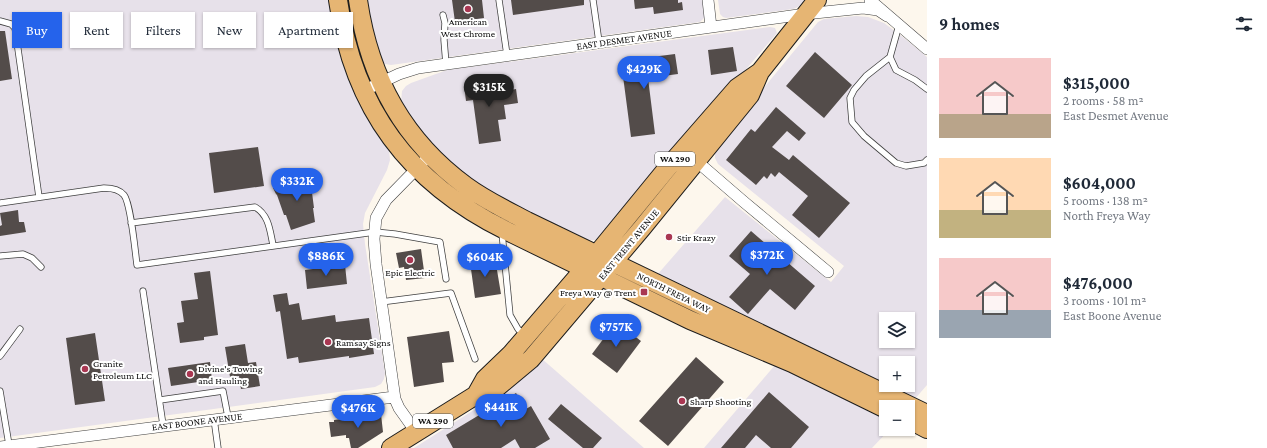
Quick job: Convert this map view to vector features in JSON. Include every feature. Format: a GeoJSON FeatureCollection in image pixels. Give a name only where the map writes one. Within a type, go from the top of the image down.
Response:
{"type":"FeatureCollection","features":[{"type":"Feature","properties":{"kind":"main road","name":"NORTH FREYA WAY"},"geometry":{"type":"LineString","coordinates":[[338,0],[347,44],[356,72],[363,91],[375,113],[389,134],[417,168],[456,202],[477,216],[690,320],[794,357],[927,414]]}},
{"type":"Feature","properties":{"kind":"main road","name":"NORTH FREYA WAY"},"geometry":{"type":"LineString","coordinates":[[358,0],[363,30],[369,50],[381,82],[400,119],[430,156],[449,173],[480,195],[527,221],[766,336],[794,357],[879,405]]}},
{"type":"Feature","properties":{"kind":"main road","name":"EAST TRENT AVENUE"},"geometry":{"type":"LineString","coordinates":[[476,395],[485,379],[511,354],[584,268],[690,155],[750,95],[760,72],[817,0]]}},
{"type":"Feature","properties":{"kind":"main road","name":"EAST TRENT AVENUE"},"geometry":{"type":"LineString","coordinates":[[395,447],[416,432],[476,395],[495,389],[531,359],[614,262],[690,155]]}},
{"type":"Feature","properties":{"kind":"main road"},"geometry":{"type":"LineString","coordinates":[[690,320],[694,316],[702,316],[738,331],[766,336]]}},
{"type":"Feature","properties":{"kind":"main road"},"geometry":{"type":"LineString","coordinates":[[915,422],[927,428]]}},
{"type":"Feature","properties":{"kind":"street"},"geometry":{"type":"LineString","coordinates":[[708,0],[711,27]]}},
{"type":"Feature","properties":{"kind":"street"},"geometry":{"type":"LineString","coordinates":[[870,0],[927,49]]}},
{"type":"Feature","properties":{"kind":"street","name":"EAST DESMET AVENUE"},"geometry":{"type":"LineString","coordinates":[[363,91],[399,74],[418,68],[507,55],[805,14],[862,8],[878,10],[887,16]]}},
{"type":"Feature","properties":{"kind":"street"},"geometry":{"type":"LineString","coordinates":[[690,155],[828,272]]}},
{"type":"Feature","properties":{"kind":"street"},"geometry":{"type":"LineString","coordinates":[[416,432],[397,405],[394,397],[376,264],[375,232],[376,218],[386,200],[430,156]]}},
{"type":"Feature","properties":{"kind":"street","name":"EAST BOONE AVENUE"},"geometry":{"type":"LineString","coordinates":[[5,446],[30,445],[163,425],[394,397]]}},
{"type":"Feature","properties":{"kind":"lane"},"geometry":{"type":"LineString","coordinates":[[499,0],[507,55]]}},
{"type":"Feature","properties":{"kind":"lane"},"geometry":{"type":"LineString","coordinates":[[593,0],[599,42]]}},
{"type":"Feature","properties":{"kind":"lane"},"geometry":{"type":"LineString","coordinates":[[443,15],[445,23],[444,40],[446,64]]}},
{"type":"Feature","properties":{"kind":"lane"},"geometry":{"type":"LineString","coordinates":[[0,21],[11,24],[15,28],[39,197]]}},
{"type":"Feature","properties":{"kind":"lane"},"geometry":{"type":"LineString","coordinates":[[899,25],[890,58],[866,76],[854,90],[850,98],[852,122],[864,136],[896,163],[906,166],[924,163],[927,160]]}},
{"type":"Feature","properties":{"kind":"lane"},"geometry":{"type":"LineString","coordinates":[[890,58],[896,70],[927,89]]}},
{"type":"Feature","properties":{"kind":"lane"},"geometry":{"type":"LineString","coordinates":[[0,203],[104,188],[118,190],[124,195],[129,205],[137,265],[375,232],[440,242],[446,279]]}},
{"type":"Feature","properties":{"kind":"lane"},"geometry":{"type":"LineString","coordinates":[[131,223],[255,207],[262,211],[266,217],[273,245]]}},
{"type":"Feature","properties":{"kind":"lane"},"geometry":{"type":"LineString","coordinates":[[501,228],[510,315],[518,329],[526,336]]}},
{"type":"Feature","properties":{"kind":"lane"},"geometry":{"type":"LineString","coordinates":[[0,256],[24,254],[32,258],[41,267]]}},
{"type":"Feature","properties":{"kind":"lane"},"geometry":{"type":"LineString","coordinates":[[143,291],[163,425]]}},
{"type":"Feature","properties":{"kind":"lane"},"geometry":{"type":"LineString","coordinates":[[381,302],[451,292],[475,359]]}},
{"type":"Feature","properties":{"kind":"lane"},"geometry":{"type":"LineString","coordinates":[[0,356],[20,329]]}},
{"type":"Feature","properties":{"kind":"lane"},"geometry":{"type":"LineString","coordinates":[[0,391],[5,446]]}},
{"type":"Feature","properties":{"kind":"lane"},"geometry":{"type":"LineString","coordinates":[[160,400],[223,391],[228,417]]}},
{"type":"Feature","properties":{"kind":"lane"},"geometry":{"type":"LineString","coordinates":[[214,419],[218,448]]}},
{"type":"Feature","properties":{"kind":"shaded area"},"geometry":{"type":"Polygon","coordinates":[[[0,0],[333,0],[338,12],[264,12],[264,48],[351,48],[386,140],[390,160],[387,170],[365,213],[363,224],[385,373],[381,384],[375,387],[0,438],[0,0]]]}},
{"type":"Feature","properties":{"kind":"shaded area"},"geometry":{"type":"Polygon","coordinates":[[[366,0],[704,0],[706,11],[704,18],[700,22],[391,65],[385,64],[378,56],[366,0]]]}},
{"type":"Feature","properties":{"kind":"shaded area"},"geometry":{"type":"Polygon","coordinates":[[[718,0],[805,0],[798,7],[793,9],[726,18],[720,14],[718,0]]]}},
{"type":"Feature","properties":{"kind":"shaded area"},"geometry":{"type":"Polygon","coordinates":[[[856,16],[868,17],[884,23],[927,57],[927,385],[914,400],[898,392],[915,392],[915,356],[879,356],[879,383],[657,275],[725,197],[831,282],[844,266],[718,164],[715,158],[716,146],[818,22],[824,19],[856,16]]]}},
{"type":"Feature","properties":{"kind":"shaded area"},"geometry":{"type":"Polygon","coordinates":[[[770,27],[775,28],[777,33],[602,237],[596,240],[585,240],[515,207],[471,181],[423,138],[401,103],[402,91],[406,86],[447,70],[770,27]]]}},
{"type":"Feature","properties":{"kind":"shaded area"},"geometry":{"type":"Polygon","coordinates":[[[541,358],[644,448],[414,448],[496,396],[541,358]]]}},
{"type":"Feature","properties":{"kind":"shaded area"},"geometry":{"type":"Polygon","coordinates":[[[776,364],[879,412],[879,436],[883,436],[872,448],[704,448],[776,364]]]}},
{"type":"Feature","properties":{"kind":"building","name":"American West Chrome"},"geometry":{"type":"Polygon","coordinates":[[[452,0],[482,0],[484,18],[455,22],[452,0]]]}},
{"type":"Feature","properties":{"kind":"building"},"geometry":{"type":"Polygon","coordinates":[[[511,0],[584,0],[584,5],[513,15],[511,0]]]}},
{"type":"Feature","properties":{"kind":"building"},"geometry":{"type":"Polygon","coordinates":[[[634,0],[678,0],[678,3],[682,2],[683,10],[654,14],[653,7],[635,9],[634,0]]]}},
{"type":"Feature","properties":{"kind":"building"},"geometry":{"type":"Polygon","coordinates":[[[0,31],[5,31],[12,79],[0,81],[0,31]]]}},
{"type":"Feature","properties":{"kind":"building"},"geometry":{"type":"Polygon","coordinates":[[[733,47],[737,71],[711,75],[708,50],[733,47]]]}},
{"type":"Feature","properties":{"kind":"building"},"geometry":{"type":"Polygon","coordinates":[[[815,52],[852,85],[824,118],[786,86],[815,52]]]}},
{"type":"Feature","properties":{"kind":"building"},"geometry":{"type":"Polygon","coordinates":[[[675,54],[678,74],[648,78],[655,134],[631,137],[621,61],[675,54]]]}},
{"type":"Feature","properties":{"kind":"building"},"geometry":{"type":"Polygon","coordinates":[[[491,81],[492,89],[510,86],[511,90],[516,89],[518,103],[504,105],[506,119],[498,120],[501,141],[479,144],[473,100],[466,101],[464,85],[491,81]]]}},
{"type":"Feature","properties":{"kind":"building"},"geometry":{"type":"Polygon","coordinates":[[[776,107],[806,133],[799,141],[787,131],[772,147],[789,160],[793,155],[850,203],[819,238],[792,215],[808,196],[779,172],[775,177],[771,173],[767,179],[764,176],[756,185],[726,160],[751,129],[755,132],[776,107]]]}},
{"type":"Feature","properties":{"kind":"building"},"geometry":{"type":"Polygon","coordinates":[[[258,147],[264,186],[214,193],[209,153],[258,147]]]}},
{"type":"Feature","properties":{"kind":"building"},"geometry":{"type":"Polygon","coordinates":[[[310,177],[315,222],[291,230],[286,215],[284,215],[273,188],[286,184],[285,180],[310,177]]]}},
{"type":"Feature","properties":{"kind":"building"},"geometry":{"type":"Polygon","coordinates":[[[18,210],[19,222],[24,222],[26,232],[0,236],[0,226],[2,225],[0,213],[18,210]]]}},
{"type":"Feature","properties":{"kind":"building"},"geometry":{"type":"Polygon","coordinates":[[[751,231],[815,286],[795,310],[770,289],[748,314],[729,297],[750,274],[729,256],[751,231]]]}},
{"type":"Feature","properties":{"kind":"building","name":"Epic Electric"},"geometry":{"type":"Polygon","coordinates":[[[421,249],[425,278],[406,280],[404,267],[399,268],[396,253],[421,249]]]}},
{"type":"Feature","properties":{"kind":"building"},"geometry":{"type":"Polygon","coordinates":[[[495,258],[501,294],[475,298],[470,262],[495,258]]]}},
{"type":"Feature","properties":{"kind":"building"},"geometry":{"type":"Polygon","coordinates":[[[345,265],[347,284],[307,289],[305,270],[345,265]]]}},
{"type":"Feature","properties":{"kind":"building"},"geometry":{"type":"Polygon","coordinates":[[[210,271],[218,335],[204,337],[204,340],[180,343],[177,323],[184,322],[181,301],[198,299],[194,273],[210,271]]]}},
{"type":"Feature","properties":{"kind":"building","name":"Ramsay Signs"},"geometry":{"type":"Polygon","coordinates":[[[287,293],[289,305],[299,303],[302,320],[335,315],[336,322],[369,318],[374,354],[299,363],[298,357],[287,359],[280,311],[276,312],[273,295],[287,293]]]}},
{"type":"Feature","properties":{"kind":"building"},"geometry":{"type":"Polygon","coordinates":[[[616,322],[641,341],[617,373],[592,354],[616,322]]]}},
{"type":"Feature","properties":{"kind":"building"},"geometry":{"type":"Polygon","coordinates":[[[449,331],[454,362],[442,363],[444,382],[414,387],[407,337],[449,331]]]}},
{"type":"Feature","properties":{"kind":"building","name":"Granite Petroleum LLC"},"geometry":{"type":"Polygon","coordinates":[[[95,333],[105,401],[75,405],[66,338],[95,333]]]}},
{"type":"Feature","properties":{"kind":"building"},"geometry":{"type":"Polygon","coordinates":[[[245,344],[248,363],[256,362],[260,386],[241,389],[239,376],[230,377],[225,347],[245,344]]]}},
{"type":"Feature","properties":{"kind":"building","name":"Sharp Shooting"},"geometry":{"type":"Polygon","coordinates":[[[696,357],[724,382],[668,446],[639,421],[696,357]]]}},
{"type":"Feature","properties":{"kind":"building","name":"Divine's Towing and Hauling"},"geometry":{"type":"Polygon","coordinates":[[[210,362],[212,380],[171,386],[168,368],[210,362]]]}},
{"type":"Feature","properties":{"kind":"building"},"geometry":{"type":"Polygon","coordinates":[[[769,392],[809,427],[791,448],[771,448],[756,435],[745,448],[721,448],[769,392]]]}},
{"type":"Feature","properties":{"kind":"building"},"geometry":{"type":"Polygon","coordinates":[[[516,393],[526,409],[531,406],[550,439],[535,448],[520,448],[515,439],[501,448],[453,448],[446,435],[516,393]]]}},
{"type":"Feature","properties":{"kind":"building"},"geometry":{"type":"Polygon","coordinates":[[[561,404],[602,438],[593,448],[583,448],[548,419],[561,404]]]}},
{"type":"Feature","properties":{"kind":"building"},"geometry":{"type":"Polygon","coordinates":[[[381,414],[383,432],[358,448],[351,448],[349,438],[346,438],[346,435],[331,437],[329,422],[334,422],[334,420],[381,414]]]}},
{"type":"Feature","properties":{"kind":"place","name":"American West Chrome"},"geometry":{"type":"Point","coordinates":[468,9]}},
{"type":"Feature","properties":{"kind":"place","name":"Stir Krazy"},"geometry":{"type":"Point","coordinates":[669,237]}},
{"type":"Feature","properties":{"kind":"place","name":"Epic Electric"},"geometry":{"type":"Point","coordinates":[410,260]}},
{"type":"Feature","properties":{"kind":"place","name":"Freya Way @ Trent"},"geometry":{"type":"Point","coordinates":[644,292]}},
{"type":"Feature","properties":{"kind":"place","name":"Ramsay Signs"},"geometry":{"type":"Point","coordinates":[328,342]}},
{"type":"Feature","properties":{"kind":"place","name":"Granite Petroleum LLC"},"geometry":{"type":"Point","coordinates":[85,369]}},
{"type":"Feature","properties":{"kind":"place","name":"Divine's Towing and Hauling"},"geometry":{"type":"Point","coordinates":[190,374]}},
{"type":"Feature","properties":{"kind":"place","name":"Sharp Shooting"},"geometry":{"type":"Point","coordinates":[682,401]}}]}
